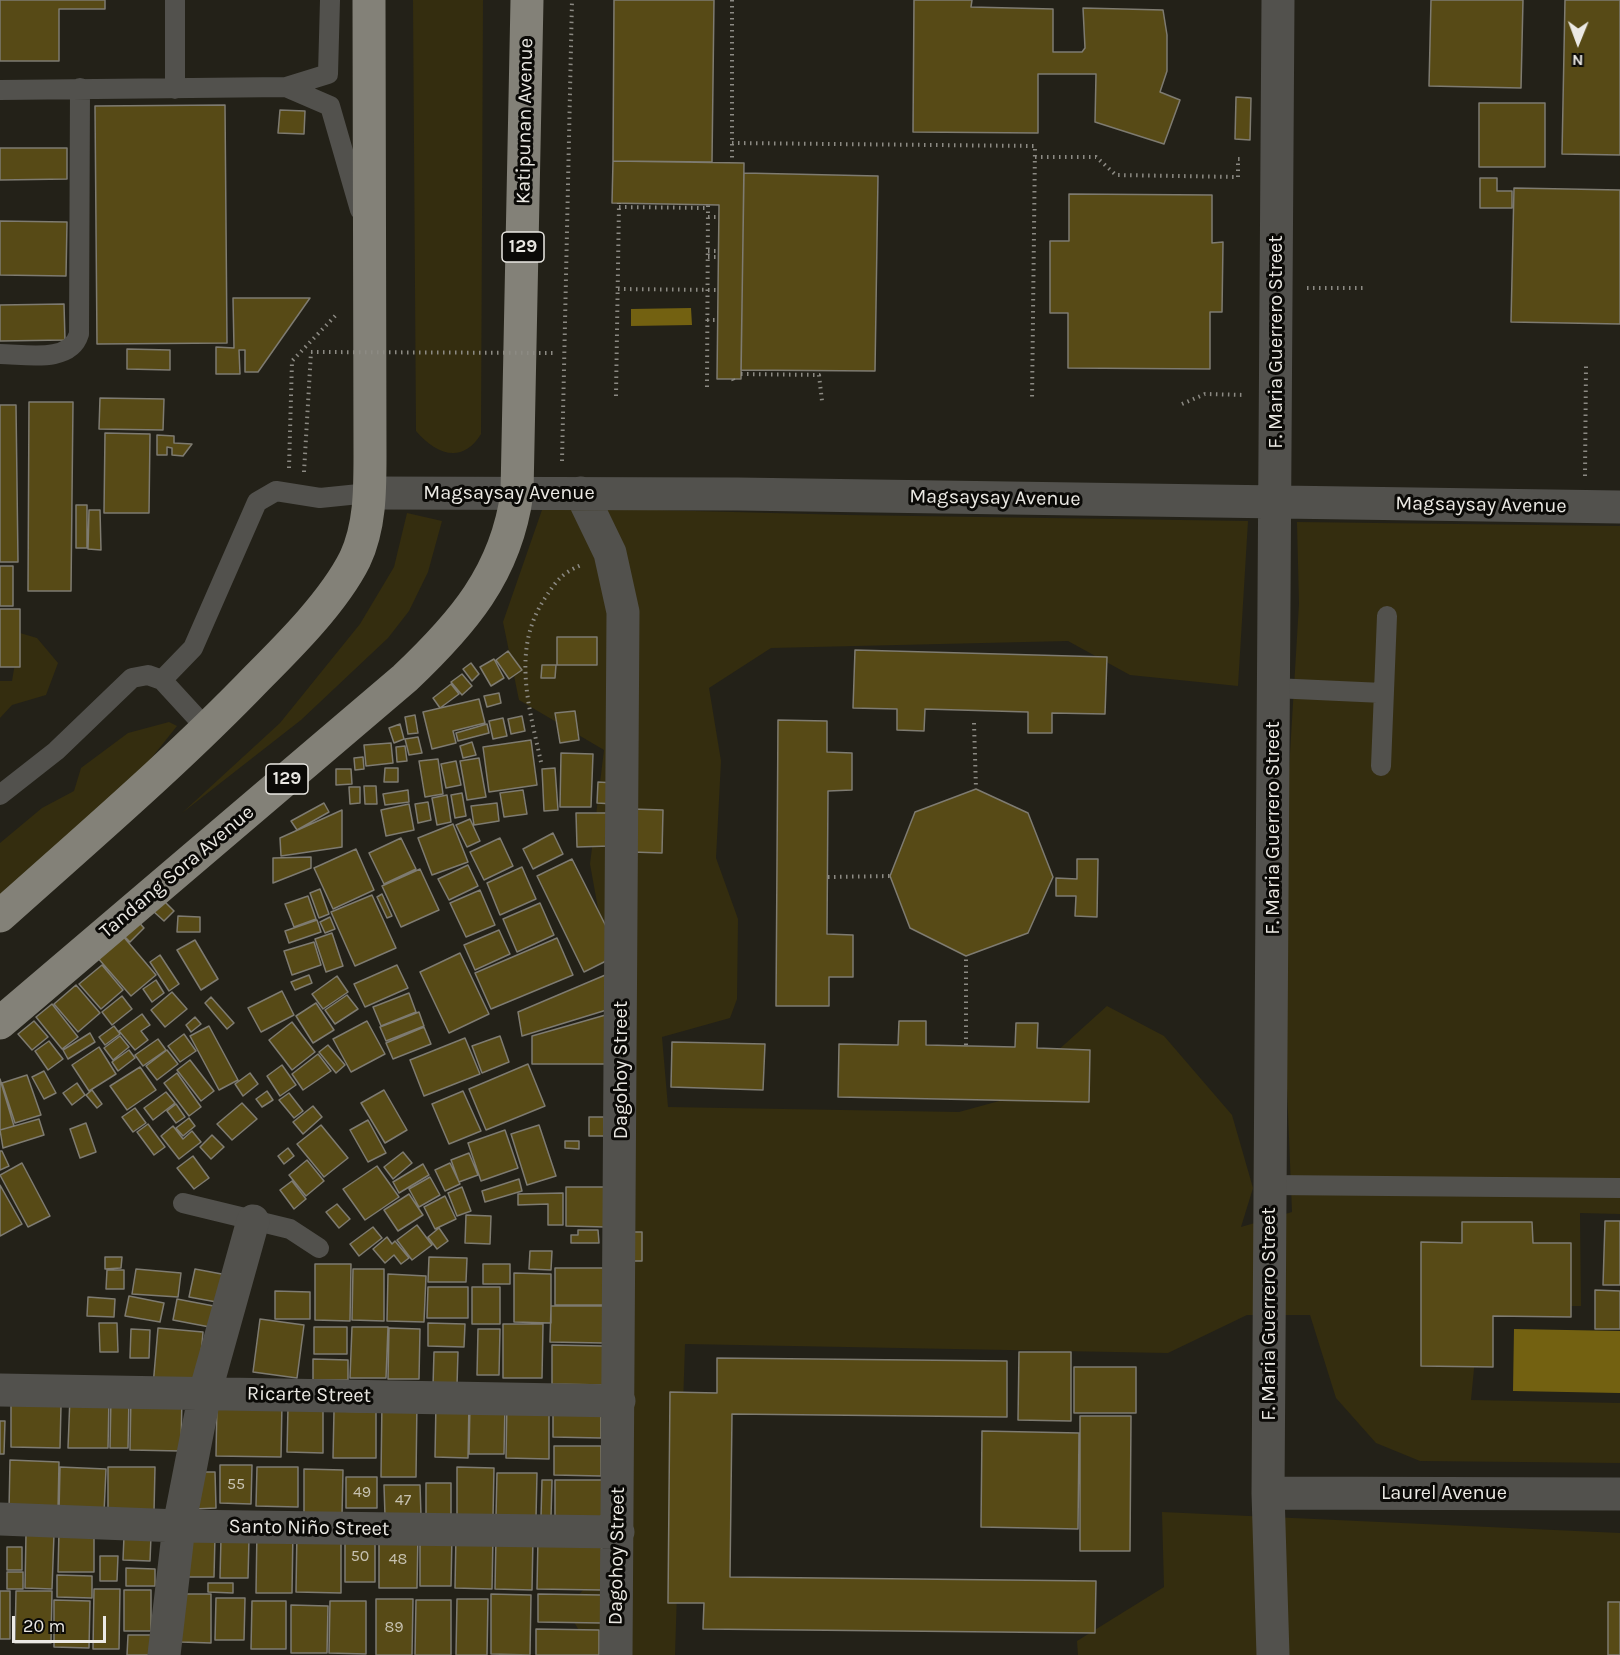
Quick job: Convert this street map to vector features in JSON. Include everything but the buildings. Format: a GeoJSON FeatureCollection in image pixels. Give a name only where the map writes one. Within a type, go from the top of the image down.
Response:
{"type":"FeatureCollection","features":[{"type":"Feature","properties":{"kind":"main road"},"geometry":{"type":"LineString","coordinates":[[0,916],[207,729],[275,660],[339,584],[363,538],[369,493],[371,265],[369,0]]}},
{"type":"Feature","properties":{"kind":"main road","name":"Katipunan Avenue"},"geometry":{"type":"LineString","coordinates":[[517,493],[527,0]]}},
{"type":"Feature","properties":{"kind":"main road","name":"Tandang Sora Avenue"},"geometry":{"type":"LineString","coordinates":[[0,1023],[405,678],[447,638],[477,600],[496,568],[513,523],[517,493]]}},
{"type":"Feature","properties":{"kind":"street","name":"F. Maria Guerrero Street"},"geometry":{"type":"LineString","coordinates":[[1273,1655],[1268,1493],[1278,0]]}},
{"type":"Feature","properties":{"kind":"street","name":"Magsaysay Avenue"},"geometry":{"type":"LineString","coordinates":[[369,493],[1620,507]]}},
{"type":"Feature","properties":{"kind":"street","name":"Dagohoy Street"},"geometry":{"type":"LineString","coordinates":[[571,494],[610,553],[623,612],[616,1655]]}},
{"type":"Feature","properties":{"kind":"street"},"geometry":{"type":"LineString","coordinates":[[164,1655],[179,1526],[205,1393],[253,1221]]}},
{"type":"Feature","properties":{"kind":"street","name":"Ricarte Street"},"geometry":{"type":"LineString","coordinates":[[0,1390],[619,1401]]}},
{"type":"Feature","properties":{"kind":"street","name":"Laurel Avenue"},"geometry":{"type":"LineString","coordinates":[[1268,1493],[1620,1494]]}},
{"type":"Feature","properties":{"kind":"street","name":"Santo Niño Street"},"geometry":{"type":"LineString","coordinates":[[0,1519],[179,1526],[618,1532]]}},
{"type":"Feature","properties":{"kind":"lane"},"geometry":{"type":"LineString","coordinates":[[175,0],[175,89]]}},
{"type":"Feature","properties":{"kind":"lane"},"geometry":{"type":"LineString","coordinates":[[0,90],[286,87],[328,74],[330,0]]}},
{"type":"Feature","properties":{"kind":"lane"},"geometry":{"type":"LineString","coordinates":[[286,87],[330,106],[371,265]]}},
{"type":"Feature","properties":{"kind":"lane"},"geometry":{"type":"LineString","coordinates":[[0,354],[59,354],[72,347],[78,339],[80,88]]}},
{"type":"Feature","properties":{"kind":"lane"},"geometry":{"type":"LineString","coordinates":[[162,680],[194,648],[257,502],[276,491],[320,498],[369,493]]}},
{"type":"Feature","properties":{"kind":"lane"},"geometry":{"type":"LineString","coordinates":[[1381,766],[1386,616]]}},
{"type":"Feature","properties":{"kind":"lane"},"geometry":{"type":"LineString","coordinates":[[0,795],[56,751],[132,678],[148,675],[162,680],[207,729]]}},
{"type":"Feature","properties":{"kind":"lane"},"geometry":{"type":"LineString","coordinates":[[1274,688],[1383,693]]}},
{"type":"Feature","properties":{"kind":"lane"},"geometry":{"type":"LineString","coordinates":[[1270,1185],[1620,1188]]}},
{"type":"Feature","properties":{"kind":"lane"},"geometry":{"type":"LineString","coordinates":[[183,1203],[290,1229],[319,1248]]}},
{"type":"Feature","properties":{"kind":"path"},"geometry":{"type":"LineString","coordinates":[[571,494],[572,0]]}},
{"type":"Feature","properties":{"kind":"path"},"geometry":{"type":"LineString","coordinates":[[732,0],[732,162]]}},
{"type":"Feature","properties":{"kind":"path"},"geometry":{"type":"LineString","coordinates":[[732,143],[1035,146],[1032,401]]}},
{"type":"Feature","properties":{"kind":"path"},"geometry":{"type":"LineString","coordinates":[[1035,157],[1096,157],[1116,176],[1238,177],[1238,159],[1277,160]]}},
{"type":"Feature","properties":{"kind":"path"},"geometry":{"type":"LineString","coordinates":[[616,396],[619,205],[708,206],[707,387]]}},
{"type":"Feature","properties":{"kind":"path"},"geometry":{"type":"LineString","coordinates":[[708,217],[719,217]]}},
{"type":"Feature","properties":{"kind":"path"},"geometry":{"type":"LineString","coordinates":[[708,251],[718,251]]}},
{"type":"Feature","properties":{"kind":"path"},"geometry":{"type":"LineString","coordinates":[[708,257],[718,257]]}},
{"type":"Feature","properties":{"kind":"path"},"geometry":{"type":"LineString","coordinates":[[289,479],[292,361],[371,265]]}},
{"type":"Feature","properties":{"kind":"path"},"geometry":{"type":"LineString","coordinates":[[1304,288],[1363,288]]}},
{"type":"Feature","properties":{"kind":"path"},"geometry":{"type":"LineString","coordinates":[[618,289],[718,290]]}},
{"type":"Feature","properties":{"kind":"path"},"geometry":{"type":"LineString","coordinates":[[707,320],[718,320]]}},
{"type":"Feature","properties":{"kind":"path"},"geometry":{"type":"LineString","coordinates":[[304,480],[311,351],[554,353]]}},
{"type":"Feature","properties":{"kind":"path"},"geometry":{"type":"LineString","coordinates":[[1585,506],[1586,365]]}},
{"type":"Feature","properties":{"kind":"path"},"geometry":{"type":"LineString","coordinates":[[741,374],[819,375],[822,401]]}},
{"type":"Feature","properties":{"kind":"path"},"geometry":{"type":"LineString","coordinates":[[1182,404],[1205,394],[1276,396]]}},
{"type":"Feature","properties":{"kind":"path"},"geometry":{"type":"LineString","coordinates":[[541,762],[525,682],[525,649],[535,613],[561,574],[610,553]]}},
{"type":"Feature","properties":{"kind":"path"},"geometry":{"type":"LineString","coordinates":[[974,723],[976,789]]}},
{"type":"Feature","properties":{"kind":"path"},"geometry":{"type":"LineString","coordinates":[[828,877],[890,876]]}},
{"type":"Feature","properties":{"kind":"path"},"geometry":{"type":"LineString","coordinates":[[966,956],[966,1045]]}},
{"type":"Feature","properties":{"kind":"shaded area"},"geometry":{"type":"Polygon","coordinates":[[[413,0],[483,0],[481,434],[474,444],[457,453],[449,453],[432,446],[416,431],[413,0]]]}},
{"type":"Feature","properties":{"kind":"shaded area"},"geometry":{"type":"Polygon","coordinates":[[[691,308],[692,325],[631,326],[631,309],[691,308]]]}},
{"type":"Feature","properties":{"kind":"shaded area"},"geometry":{"type":"Polygon","coordinates":[[[543,507],[848,515],[1248,521],[1238,686],[1130,675],[1068,641],[771,648],[709,688],[721,761],[716,858],[738,919],[737,999],[730,1018],[662,1037],[668,1107],[959,1112],[1003,1100],[1107,1006],[1164,1036],[1232,1115],[1253,1188],[1241,1227],[1292,1212],[1285,1039],[1287,803],[1299,604],[1297,522],[1620,526],[1620,1214],[1580,1213],[1581,1306],[1480,1306],[1471,1400],[1620,1403],[1620,1463],[1420,1461],[1376,1443],[1336,1398],[1310,1315],[1247,1315],[1168,1353],[685,1344],[675,1655],[594,1655],[566,1609],[583,1590],[627,1577],[633,1102],[590,864],[604,750],[519,700],[503,622],[543,507]]]}},
{"type":"Feature","properties":{"kind":"shaded area"},"geometry":{"type":"Polygon","coordinates":[[[407,513],[442,521],[428,572],[409,611],[388,638],[301,720],[182,813],[280,723],[360,624],[394,567],[407,513]]]}},
{"type":"Feature","properties":{"kind":"shaded area"},"geometry":{"type":"Polygon","coordinates":[[[20,633],[37,638],[58,663],[46,695],[12,705],[0,718],[0,681],[12,681],[20,633]]]}},
{"type":"Feature","properties":{"kind":"shaded area"},"geometry":{"type":"Polygon","coordinates":[[[169,722],[177,726],[130,785],[0,900],[0,843],[42,808],[74,791],[81,768],[128,733],[169,722]]]}},
{"type":"Feature","properties":{"kind":"shaded area"},"geometry":{"type":"Polygon","coordinates":[[[1514,1329],[1620,1331],[1620,1393],[1513,1391],[1514,1329]]]}},
{"type":"Feature","properties":{"kind":"shaded area"},"geometry":{"type":"Polygon","coordinates":[[[1162,1512],[1620,1533],[1620,1655],[1078,1655],[1077,1641],[1164,1587],[1162,1512]]]}}]}
